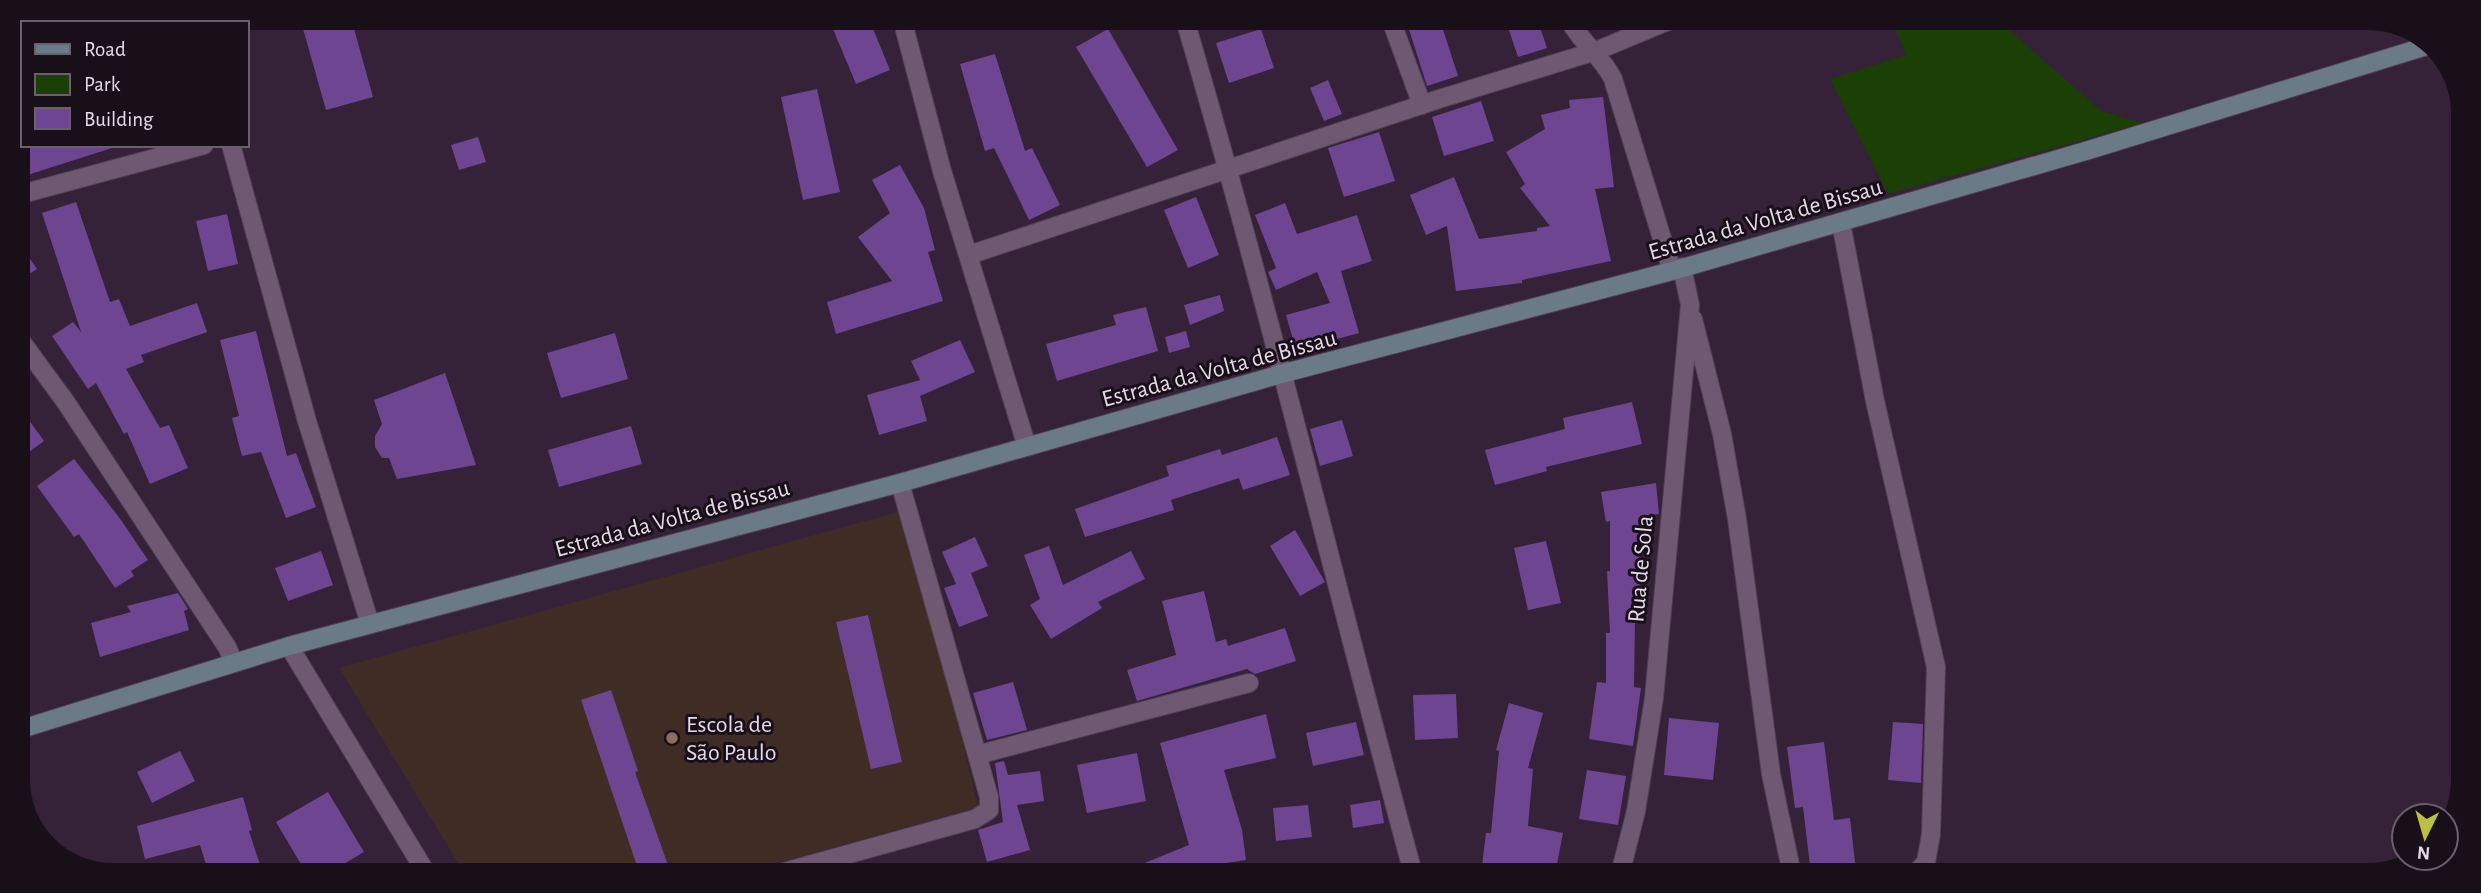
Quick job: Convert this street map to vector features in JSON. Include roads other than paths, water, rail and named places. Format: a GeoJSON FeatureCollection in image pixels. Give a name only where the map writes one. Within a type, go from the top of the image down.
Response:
{"type":"FeatureCollection","features":[{"type":"Feature","properties":{"kind":"main road","name":"Estrada da Volta de Bissau"},"geometry":{"type":"LineString","coordinates":[[30,726],[289,646],[900,483],[1281,374],[1841,223],[2420,48]]}},
{"type":"Feature","properties":{"kind":"street"},"geometry":{"type":"LineString","coordinates":[[905,30],[942,172],[1027,447]]}},
{"type":"Feature","properties":{"kind":"street"},"geometry":{"type":"LineString","coordinates":[[1188,30],[1229,169],[1281,374],[1323,519],[1410,863]]}},
{"type":"Feature","properties":{"kind":"street"},"geometry":{"type":"LineString","coordinates":[[1395,30],[1422,105]]}},
{"type":"Feature","properties":{"kind":"street","name":"Rua de Sola"},"geometry":{"type":"LineString","coordinates":[[1576,30],[1595,51],[1613,79],[1690,305],[1654,698],[1636,811],[1623,863]]}},
{"type":"Feature","properties":{"kind":"street"},"geometry":{"type":"LineString","coordinates":[[969,255],[1422,105],[1595,51],[1646,30]]}},
{"type":"Feature","properties":{"kind":"street"},"geometry":{"type":"LineString","coordinates":[[30,192],[197,147]]}},
{"type":"Feature","properties":{"kind":"street"},"geometry":{"type":"LineString","coordinates":[[232,147],[307,421],[370,624]]}},
{"type":"Feature","properties":{"kind":"street"},"geometry":{"type":"LineString","coordinates":[[1841,223],[1875,401],[1936,667],[1931,834],[1925,863]]}},
{"type":"Feature","properties":{"kind":"street"},"geometry":{"type":"LineString","coordinates":[[1690,305],[1722,434],[1737,519],[1771,774],[1790,863]]}},
{"type":"Feature","properties":{"kind":"street"},"geometry":{"type":"LineString","coordinates":[[30,353],[65,401],[227,647],[234,663]]}},
{"type":"Feature","properties":{"kind":"street"},"geometry":{"type":"LineString","coordinates":[[816,863],[975,819],[989,810],[977,755],[900,483]]}},
{"type":"Feature","properties":{"kind":"street"},"geometry":{"type":"LineString","coordinates":[[289,646],[420,863]]}},
{"type":"Feature","properties":{"kind":"street"},"geometry":{"type":"LineString","coordinates":[[977,755],[1249,683]]}},
{"type":"Feature","properties":{"kind":"place","name":"Escola de São Paulo"},"geometry":{"type":"Point","coordinates":[672,738]}}]}
